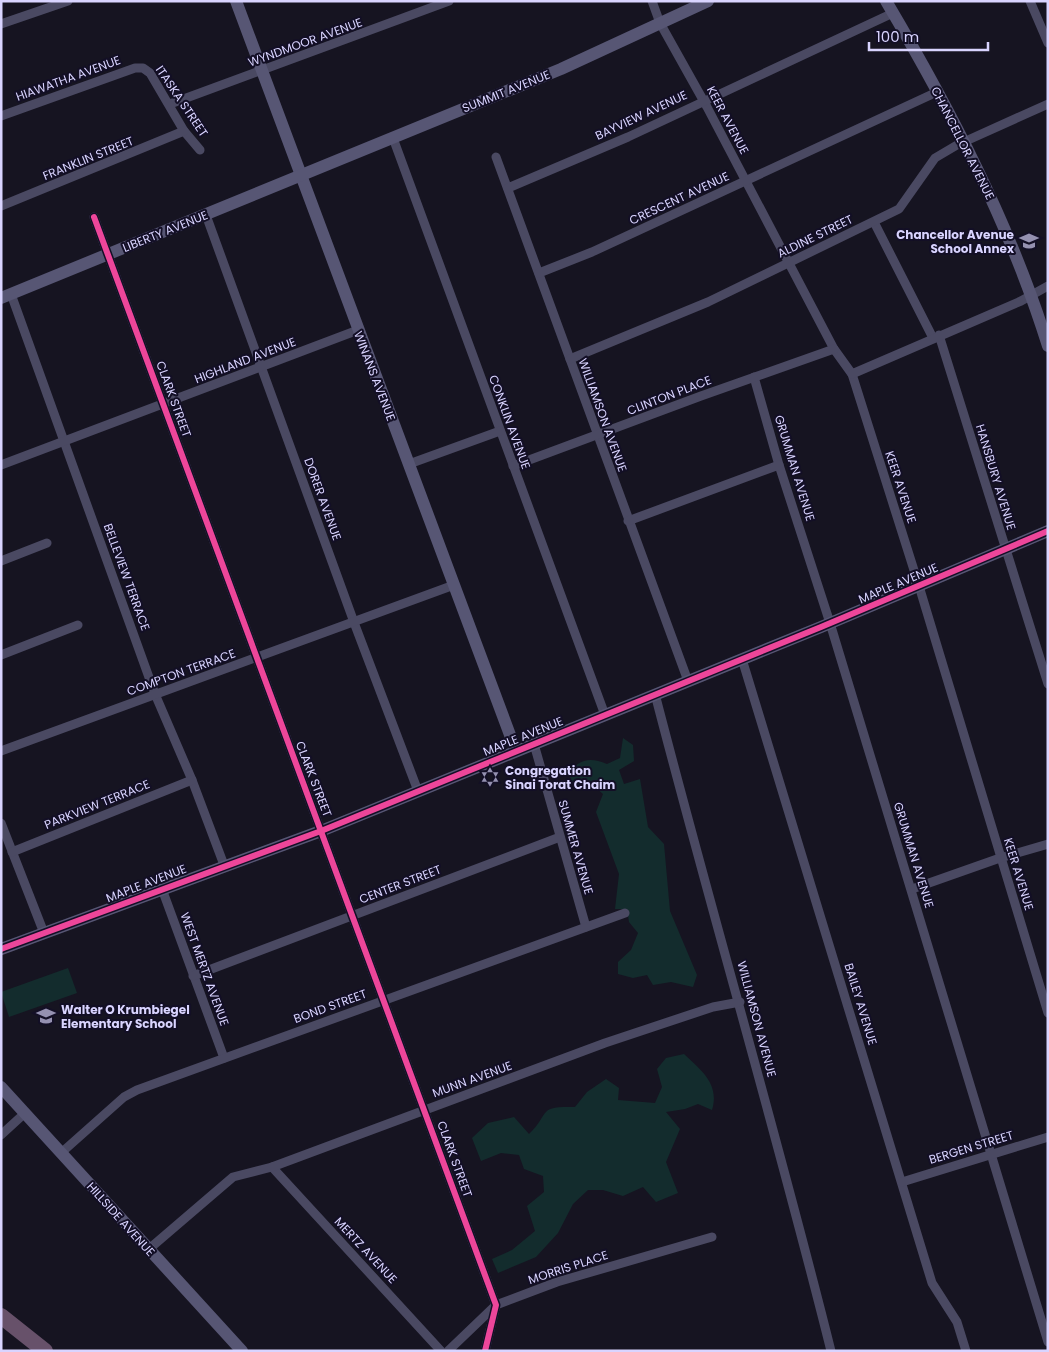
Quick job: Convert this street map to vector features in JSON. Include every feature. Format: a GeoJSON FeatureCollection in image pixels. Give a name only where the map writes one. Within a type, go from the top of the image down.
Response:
{"type":"FeatureCollection","features":[{"type":"Feature","properties":{"kind":"highway"},"geometry":{"type":"LineString","coordinates":[[1,1316],[45,1351]]}},
{"type":"Feature","properties":{"kind":"highway"},"geometry":{"type":"LineString","coordinates":[[1,1330],[28,1351]]}},
{"type":"Feature","properties":{"kind":"street"},"geometry":{"type":"LineString","coordinates":[[1,24],[68,1]]}},
{"type":"Feature","properties":{"kind":"street","name":"WINANS AVENUE"},"geometry":{"type":"LineString","coordinates":[[236,1],[516,751]]}},
{"type":"Feature","properties":{"kind":"street","name":"KEER AVENUE"},"geometry":{"type":"LineString","coordinates":[[652,1],[660,24],[703,100],[834,349],[852,374],[920,586],[1048,1013]]}},
{"type":"Feature","properties":{"kind":"street","name":"SUMMIT AVENUE"},"geometry":{"type":"LineString","coordinates":[[300,174],[561,69],[708,1]]}},
{"type":"Feature","properties":{"kind":"street","name":"CHANCELLOR AVENUE"},"geometry":{"type":"LineString","coordinates":[[886,1],[984,179],[1031,294],[1048,346]]}},
{"type":"Feature","properties":{"kind":"street"},"geometry":{"type":"LineString","coordinates":[[1030,1],[1048,43]]}},
{"type":"Feature","properties":{"kind":"street","name":"WYNDMOOR AVENUE"},"geometry":{"type":"LineString","coordinates":[[170,104],[445,2]]}},
{"type":"Feature","properties":{"kind":"street","name":"BAYVIEW AVENUE"},"geometry":{"type":"LineString","coordinates":[[508,188],[628,137],[703,100],[893,13]]}},
{"type":"Feature","properties":{"kind":"street","name":"HIAWATHA AVENUE"},"geometry":{"type":"LineString","coordinates":[[2,112],[135,68],[143,68]]}},
{"type":"Feature","properties":{"kind":"street","name":"ITASKA STREET"},"geometry":{"type":"LineString","coordinates":[[143,68],[150,73],[170,104],[184,131],[200,150]]}},
{"type":"Feature","properties":{"kind":"street","name":"CRESCENT AVENUE"},"geometry":{"type":"LineString","coordinates":[[539,273],[592,252],[937,92]]}},
{"type":"Feature","properties":{"kind":"street","name":"ALDINE STREET"},"geometry":{"type":"LineString","coordinates":[[570,359],[708,302],[899,209],[935,158],[964,141],[1048,104]]}},
{"type":"Feature","properties":{"kind":"street","name":"FRANKLIN STREET"},"geometry":{"type":"LineString","coordinates":[[1,206],[184,131]]}},
{"type":"Feature","properties":{"kind":"street","name":"CONKLIN AVENUE"},"geometry":{"type":"LineString","coordinates":[[393,138],[605,715]]}},
{"type":"Feature","properties":{"kind":"street","name":"WILLIAMSON AVENUE"},"geometry":{"type":"LineString","coordinates":[[496,157],[688,681]]}},
{"type":"Feature","properties":{"kind":"street","name":"LIBERTY AVENUE"},"geometry":{"type":"LineString","coordinates":[[6,296],[206,215],[300,174]]}},
{"type":"Feature","properties":{"kind":"street","name":"DORER AVENUE"},"geometry":{"type":"LineString","coordinates":[[206,215],[354,622],[418,791]]}},
{"type":"Feature","properties":{"kind":"street","name":"CLARK STREET"},"geometry":{"type":"LineString","coordinates":[[94,217],[496,1305]]}},
{"type":"Feature","properties":{"kind":"street","name":"HANSBURY AVENUE"},"geometry":{"type":"LineString","coordinates":[[874,222],[936,336],[1048,684]]}},
{"type":"Feature","properties":{"kind":"street"},"geometry":{"type":"LineString","coordinates":[[852,374],[1020,301],[1048,286]]}},
{"type":"Feature","properties":{"kind":"street","name":"BELLEVIEW TERRACE"},"geometry":{"type":"LineString","coordinates":[[6,296],[80,482],[156,694],[192,780],[224,865]]}},
{"type":"Feature","properties":{"kind":"street","name":"HIGHLAND AVENUE"},"geometry":{"type":"LineString","coordinates":[[1,465],[358,330]]}},
{"type":"Feature","properties":{"kind":"street","name":"CLINTON PLACE"},"geometry":{"type":"LineString","coordinates":[[513,466],[834,349]]}},
{"type":"Feature","properties":{"kind":"street","name":"GRUMMAN AVENUE"},"geometry":{"type":"LineString","coordinates":[[754,377],[779,465],[912,889],[1048,1342]]}},
{"type":"Feature","properties":{"kind":"street"},"geometry":{"type":"LineString","coordinates":[[409,464],[500,431]]}},
{"type":"Feature","properties":{"kind":"street"},"geometry":{"type":"LineString","coordinates":[[628,521],[779,465]]}},
{"type":"Feature","properties":{"kind":"street","name":"MAPLE AVENUE"},"geometry":{"type":"LineString","coordinates":[[1,949],[224,865],[321,831],[920,586],[1048,531]]}},
{"type":"Feature","properties":{"kind":"street"},"geometry":{"type":"LineString","coordinates":[[1,561],[47,543]]}},
{"type":"Feature","properties":{"kind":"street","name":"COMPTON TERRACE"},"geometry":{"type":"LineString","coordinates":[[1,751],[454,585]]}},
{"type":"Feature","properties":{"kind":"street"},"geometry":{"type":"LineString","coordinates":[[1,655],[78,625]]}},
{"type":"Feature","properties":{"kind":"street","name":"BAILEY AVENUE"},"geometry":{"type":"LineString","coordinates":[[742,659],[932,1283],[957,1322],[966,1351]]}},
{"type":"Feature","properties":{"kind":"street","name":"WILLIAMSON AVENUE"},"geometry":{"type":"LineString","coordinates":[[655,694],[706,885],[740,1002],[831,1351]]}},
{"type":"Feature","properties":{"kind":"street","name":"SUMMER AVENUE"},"geometry":{"type":"LineString","coordinates":[[534,744],[586,927]]}},
{"type":"Feature","properties":{"kind":"street","name":"PARKVIEW TERRACE"},"geometry":{"type":"LineString","coordinates":[[12,852],[192,780]]}},
{"type":"Feature","properties":{"kind":"street"},"geometry":{"type":"LineString","coordinates":[[1,823],[44,933]]}},
{"type":"Feature","properties":{"kind":"street","name":"CENTER STREET"},"geometry":{"type":"LineString","coordinates":[[193,976],[560,838]]}},
{"type":"Feature","properties":{"kind":"street"},"geometry":{"type":"LineString","coordinates":[[912,889],[1000,858],[1048,844]]}},
{"type":"Feature","properties":{"kind":"street","name":"WEST MERTZ AVENUE"},"geometry":{"type":"LineString","coordinates":[[162,889],[224,1058]]}},
{"type":"Feature","properties":{"kind":"street","name":"BOND STREET"},"geometry":{"type":"LineString","coordinates":[[61,1153],[128,1094],[624,912]]}},
{"type":"Feature","properties":{"kind":"street","name":"MUNN AVENUE"},"geometry":{"type":"LineString","coordinates":[[149,1249],[233,1177],[272,1167],[424,1109],[659,1025],[713,1007],[740,1002]]}},
{"type":"Feature","properties":{"kind":"street","name":"HILLSIDE AVENUE"},"geometry":{"type":"LineString","coordinates":[[1,1087],[242,1351]]}},
{"type":"Feature","properties":{"kind":"street"},"geometry":{"type":"LineString","coordinates":[[1,1135],[25,1113]]}},
{"type":"Feature","properties":{"kind":"street","name":"BERGEN STREET"},"geometry":{"type":"LineString","coordinates":[[902,1182],[1048,1137]]}},
{"type":"Feature","properties":{"kind":"street","name":"MERTZ AVENUE"},"geometry":{"type":"LineString","coordinates":[[272,1167],[441,1351]]}},
{"type":"Feature","properties":{"kind":"street","name":"MORRIS PLACE"},"geometry":{"type":"LineString","coordinates":[[448,1351],[496,1305],[557,1282],[712,1237]]}},
{"type":"Feature","properties":{"kind":"street"},"geometry":{"type":"LineString","coordinates":[[485,1351],[496,1305]]}},
{"type":"Feature","properties":{"kind":"green space"},"geometry":{"type":"Polygon","coordinates":[[[623,738],[633,745],[634,761],[619,770],[624,784],[640,779],[648,827],[664,844],[670,911],[697,975],[693,987],[671,982],[653,985],[647,975],[633,978],[618,974],[618,962],[631,950],[638,933],[629,922],[627,909],[615,909],[619,874],[596,812],[603,794],[594,786],[574,787],[568,772],[577,764],[586,760],[596,760],[607,764],[620,758],[623,738]]]}},
{"type":"Feature","properties":{"kind":"green space"},"geometry":{"type":"Polygon","coordinates":[[[68,968],[77,993],[9,1017],[1,992],[68,968]]]}},
{"type":"Feature","properties":{"kind":"green space"},"geometry":{"type":"Polygon","coordinates":[[[684,1054],[707,1078],[711,1085],[714,1101],[712,1110],[698,1104],[685,1109],[666,1112],[680,1129],[666,1162],[678,1193],[656,1202],[643,1187],[623,1196],[603,1190],[588,1190],[573,1204],[558,1233],[536,1257],[498,1273],[492,1259],[512,1250],[535,1231],[527,1206],[544,1192],[543,1176],[524,1169],[519,1155],[501,1153],[481,1161],[472,1138],[488,1123],[514,1117],[529,1134],[546,1112],[554,1108],[575,1107],[587,1092],[606,1079],[619,1088],[618,1100],[655,1103],[662,1087],[657,1069],[666,1058],[684,1054]]]}},
{"type":"Feature","properties":{"kind":"cycle path"},"geometry":{"type":"LineString","coordinates":[[94,217],[496,1305],[485,1351]]}},
{"type":"Feature","properties":{"kind":"cycle path"},"geometry":{"type":"LineString","coordinates":[[1,949],[321,831],[821,627],[1048,531]]}},
{"type":"Feature","properties":{"kind":"place","name":"Chancellor Avenue School Annex"},"geometry":{"type":"Point","coordinates":[1029,241]}},
{"type":"Feature","properties":{"kind":"place","name":"Congregation Sinai Torat Chaim"},"geometry":{"type":"Point","coordinates":[490,777]}},
{"type":"Feature","properties":{"kind":"place","name":"Walter O Krumbiegel Elementary School"},"geometry":{"type":"Point","coordinates":[46,1016]}}]}
